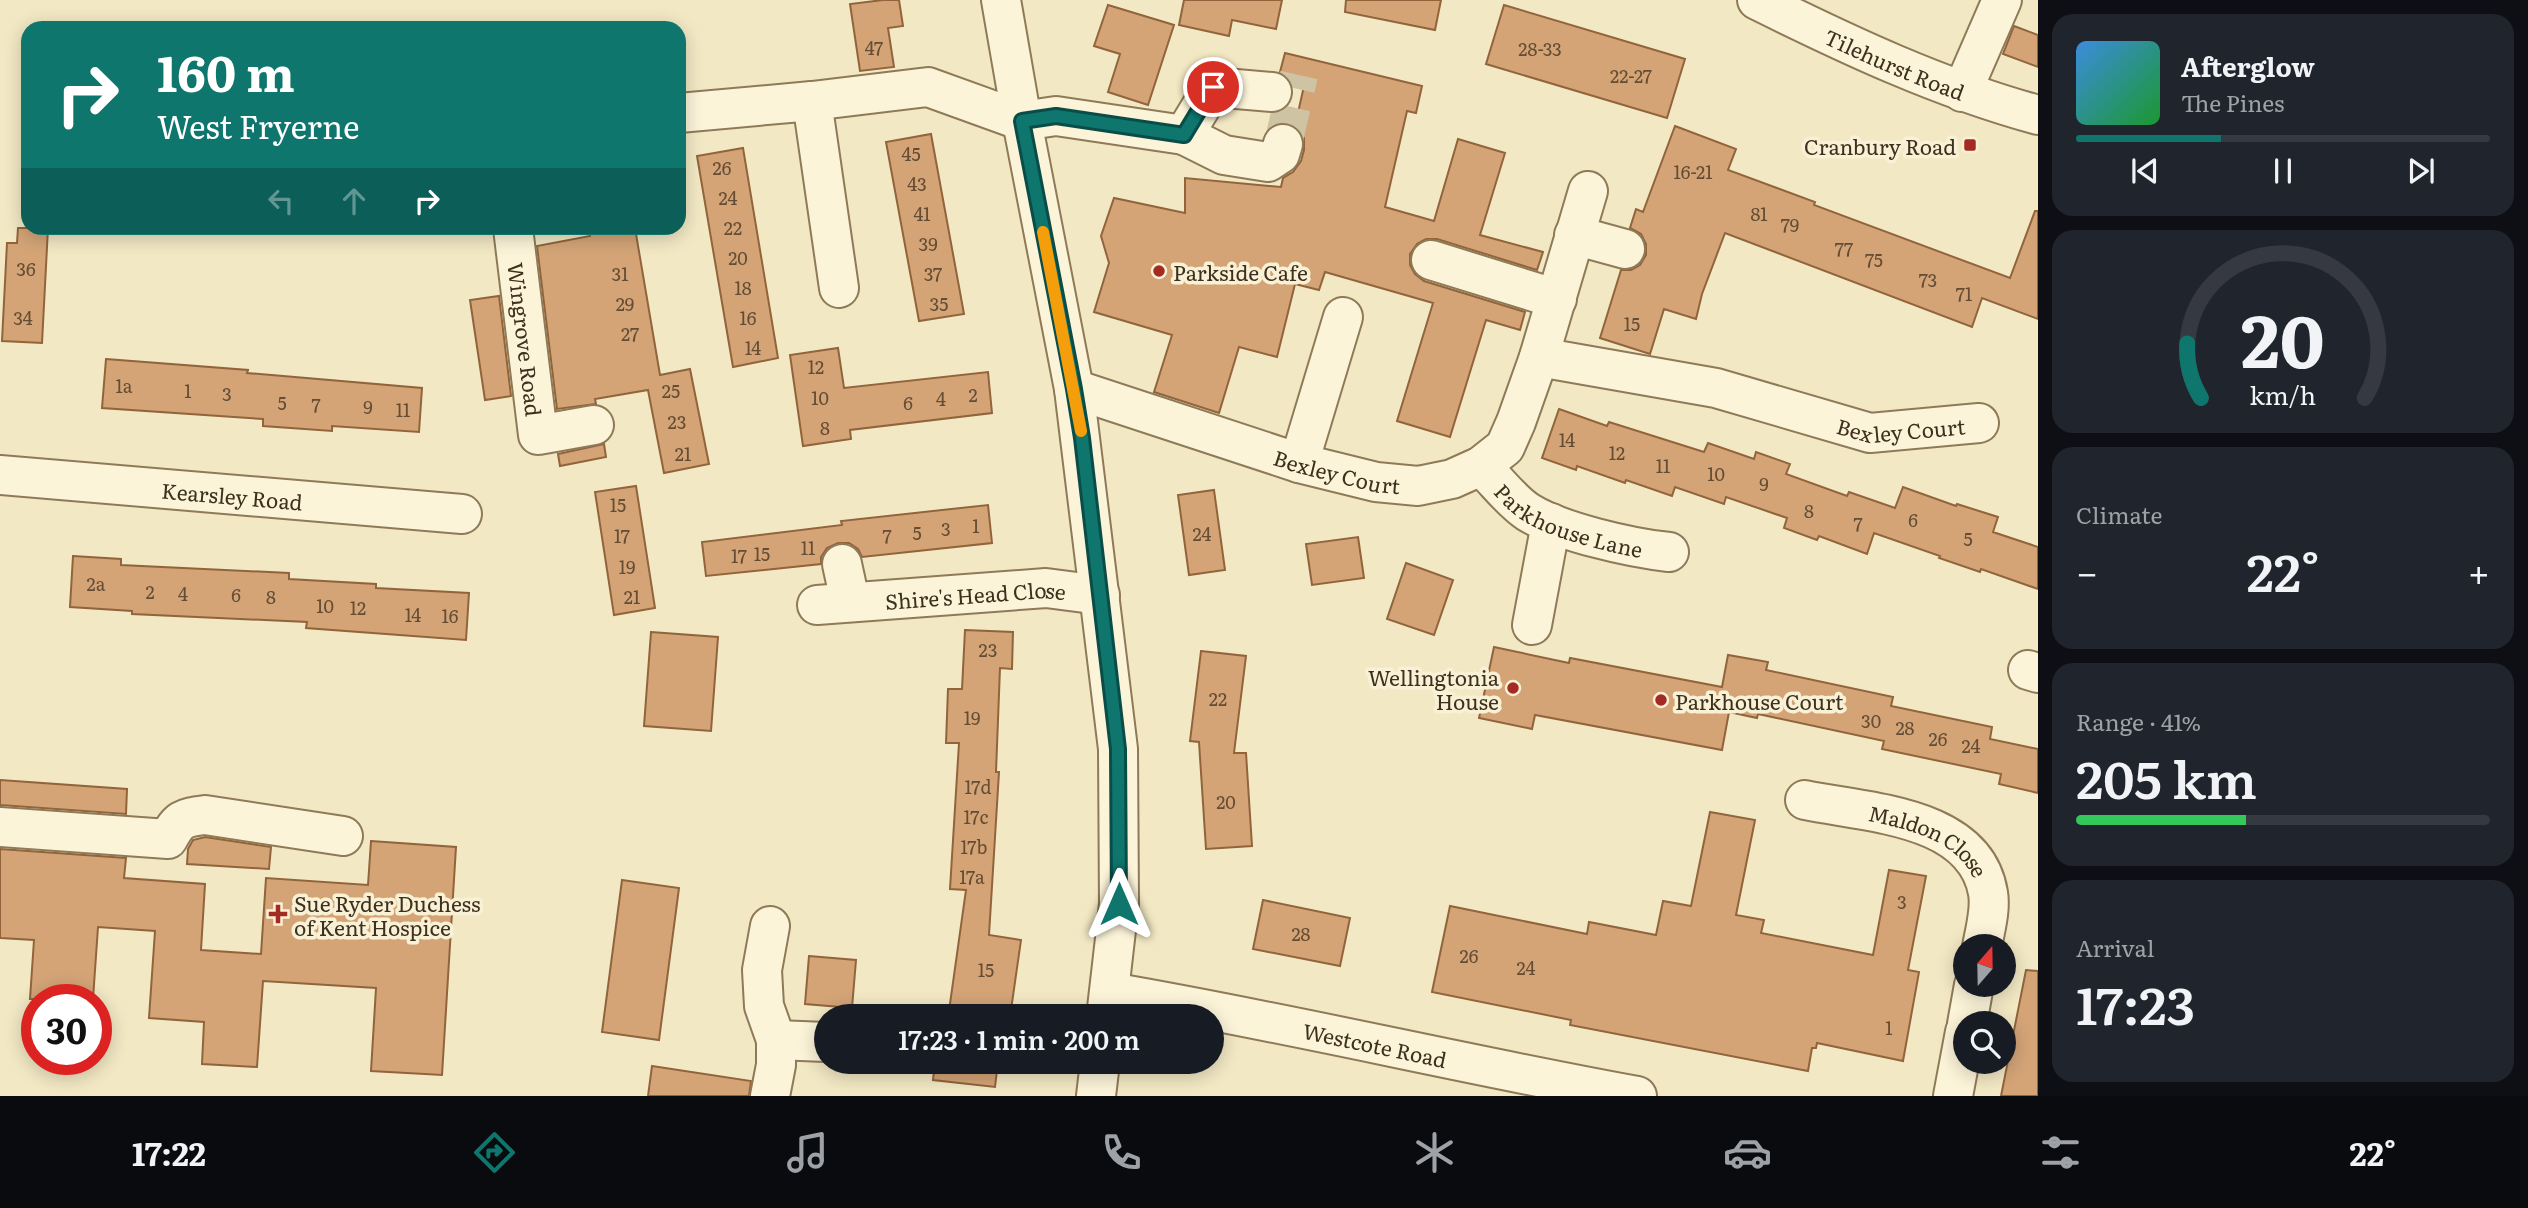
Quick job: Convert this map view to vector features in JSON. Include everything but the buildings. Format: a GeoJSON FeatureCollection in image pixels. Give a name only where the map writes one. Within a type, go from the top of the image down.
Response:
{"type":"FeatureCollection","features":[{"type":"Feature","properties":{"kind":"street"},"geometry":{"type":"LineString","coordinates":[[1001,0],[1074,389],[1118,749],[1119,904],[1108,1004]]}},
{"type":"Feature","properties":{"kind":"street","name":"Tilehurst Road"},"geometry":{"type":"LineString","coordinates":[[1756,0],[1870,54],[1962,92],[2038,115]]}},
{"type":"Feature","properties":{"kind":"street"},"geometry":{"type":"LineString","coordinates":[[1962,92],[2002,0]]}},
{"type":"Feature","properties":{"kind":"street"},"geometry":{"type":"LineString","coordinates":[[686,112],[928,87],[1022,121],[1056,116],[1184,135],[1224,155],[1268,162],[1280,153],[1283,144]]}},
{"type":"Feature","properties":{"kind":"street"},"geometry":{"type":"LineString","coordinates":[[1184,135],[1213,87],[1272,92]]}},
{"type":"Feature","properties":{"kind":"street"},"geometry":{"type":"LineString","coordinates":[[812,101],[839,288]]}},
{"type":"Feature","properties":{"kind":"street","name":"Bexley Court"},"geometry":{"type":"LineString","coordinates":[[1074,389],[1299,463],[1377,482],[1418,485],[1452,479],[1481,466],[1504,447],[1516,422],[1539,357],[1588,191]]}},
{"type":"Feature","properties":{"kind":"street","name":"Wingrove Road"},"geometry":{"type":"LineString","coordinates":[[514,235],[538,435],[594,425]]}},
{"type":"Feature","properties":{"kind":"street"},"geometry":{"type":"LineString","coordinates":[[1574,235],[1625,249]]}},
{"type":"Feature","properties":{"kind":"street"},"geometry":{"type":"LineString","coordinates":[[1431,260],[1557,299]]}},
{"type":"Feature","properties":{"kind":"street"},"geometry":{"type":"LineString","coordinates":[[1299,463],[1343,317]]}},
{"type":"Feature","properties":{"kind":"street","name":"Bexley Court"},"geometry":{"type":"LineString","coordinates":[[1539,357],[1716,388],[1870,433],[1979,423]]}},
{"type":"Feature","properties":{"kind":"street","name":"Parkhouse Lane"},"geometry":{"type":"LineString","coordinates":[[1481,466],[1526,511],[1551,523],[1638,549],[1669,552]]}},
{"type":"Feature","properties":{"kind":"street","name":"Kearsley Road"},"geometry":{"type":"LineString","coordinates":[[0,475],[462,514]]}},
{"type":"Feature","properties":{"kind":"street"},"geometry":{"type":"LineString","coordinates":[[1532,625],[1551,523]]}},
{"type":"Feature","properties":{"kind":"street","name":"Shire's Head Close"},"geometry":{"type":"LineString","coordinates":[[842,564],[834,603],[1046,588],[1100,595]]}},
{"type":"Feature","properties":{"kind":"street","name":"Maldon Close"},"geometry":{"type":"LineString","coordinates":[[1827,794],[1929,827],[1963,845],[1978,866],[1988,894],[1984,934]]}},
{"type":"Feature","properties":{"kind":"street"},"geometry":{"type":"LineString","coordinates":[[0,827],[168,839],[178,822],[186,817],[205,815],[344,836]]}},
{"type":"Feature","properties":{"kind":"street"},"geometry":{"type":"LineString","coordinates":[[770,926],[762,970],[764,1006],[776,1040],[776,1065],[770,1096]]}},
{"type":"Feature","properties":{"kind":"street","name":"Westcote Road"},"geometry":{"type":"LineString","coordinates":[[1224,1014],[1513,1085],[1637,1096]]}},
{"type":"Feature","properties":{"kind":"street"},"geometry":{"type":"LineString","coordinates":[[776,1040],[814,1042]]}},
{"type":"Feature","properties":{"kind":"street"},"geometry":{"type":"LineString","coordinates":[[1096,1096],[1099,1074]]}},
{"type":"Feature","properties":{"kind":"street"},"geometry":{"type":"LineString","coordinates":[[1953,1096],[1957,1074]]}},
{"type":"Feature","properties":{"kind":"tunnel"},"geometry":{"type":"LineString","coordinates":[[1283,144],[1299,75]]}},
{"type":"Feature","properties":{"kind":"slow traffic"},"geometry":{"type":"LineString","coordinates":[[1043,232],[1081,431]]}},
{"type":"Feature","properties":{"kind":"place","name":"Cranbury Road"},"geometry":{"type":"Point","coordinates":[1970,145]}},
{"type":"Feature","properties":{"kind":"place","name":"Parkside Cafe"},"geometry":{"type":"Point","coordinates":[1159,271]}},
{"type":"Feature","properties":{"kind":"place","name":"Wellingtonia House"},"geometry":{"type":"Point","coordinates":[1513,688]}},
{"type":"Feature","properties":{"kind":"place","name":"Parkhouse Court"},"geometry":{"type":"Point","coordinates":[1661,700]}},
{"type":"Feature","properties":{"kind":"place","name":"Sue Ryder Duchess of Kent Hospice"},"geometry":{"type":"Point","coordinates":[278,914]}},
{"type":"Feature","properties":{"kind":"route"},"geometry":{"type":"LineString","coordinates":[[1119,904],[1118,749],[1082,438],[1022,121],[1056,116],[1184,135],[1213,87]]}}]}
